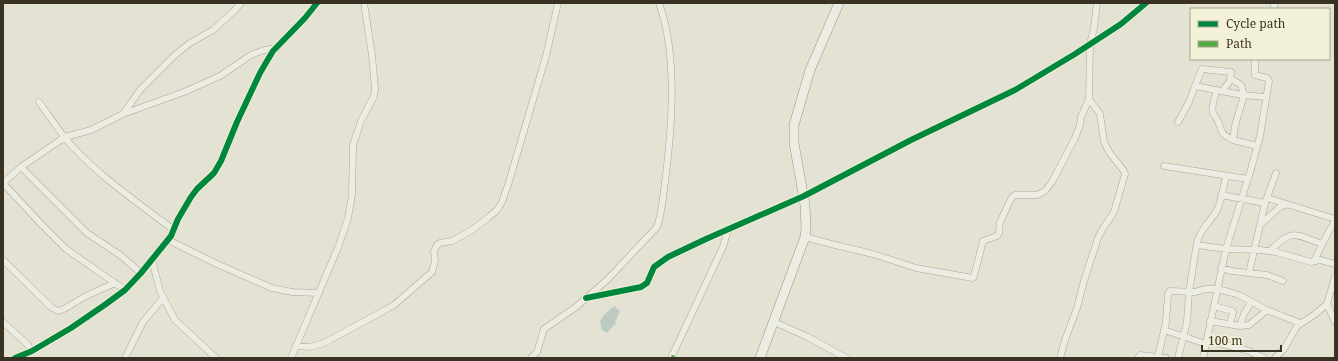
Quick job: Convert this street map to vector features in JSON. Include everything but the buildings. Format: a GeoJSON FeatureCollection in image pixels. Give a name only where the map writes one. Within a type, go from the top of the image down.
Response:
{"type":"FeatureCollection","features":[{"type":"Feature","properties":{"kind":"street"},"geometry":{"type":"LineString","coordinates":[[123,114],[140,90],[175,54],[190,43],[213,30],[241,3]]}},
{"type":"Feature","properties":{"kind":"street"},"geometry":{"type":"LineString","coordinates":[[15,358],[32,351],[70,328],[125,290],[141,274],[168,240],[191,197],[197,189],[214,173],[222,161],[236,122],[260,72],[277,48],[317,3]]}},
{"type":"Feature","properties":{"kind":"street"},"geometry":{"type":"LineString","coordinates":[[291,358],[340,245],[348,218],[352,195],[353,145],[361,121],[374,96],[375,89],[372,55],[364,3]]}},
{"type":"Feature","properties":{"kind":"street"},"geometry":{"type":"LineString","coordinates":[[296,346],[310,347],[324,343],[394,305],[432,272],[435,260],[434,251],[437,245],[452,241],[472,230],[497,210],[502,202],[508,185],[544,64],[558,3]]}},
{"type":"Feature","properties":{"kind":"street"},"geometry":{"type":"LineString","coordinates":[[531,358],[537,352],[544,329],[576,307],[608,280],[657,227],[661,217],[669,153],[671,88],[669,43],[664,19],[658,3]]}},
{"type":"Feature","properties":{"kind":"street"},"geometry":{"type":"LineString","coordinates":[[760,358],[805,237],[804,196],[794,143],[794,125],[810,70],[839,3]]}},
{"type":"Feature","properties":{"kind":"street"},"geometry":{"type":"LineString","coordinates":[[805,237],[872,254],[916,268],[973,278],[983,242],[997,236],[999,233],[1000,222],[1011,198],[1015,195],[1037,195],[1045,191],[1052,182],[1075,138],[1080,125],[1081,117],[1089,98],[1090,44],[1094,28],[1097,3]]}},
{"type":"Feature","properties":{"kind":"street"},"geometry":{"type":"LineString","coordinates":[[586,298],[641,287],[647,283],[654,267],[682,250],[804,196],[911,140],[1015,90],[1121,24],[1146,3]]}},
{"type":"Feature","properties":{"kind":"street"},"geometry":{"type":"LineString","coordinates":[[125,290],[66,249],[3,183],[21,167],[65,137],[91,130],[123,114],[184,92],[220,76],[251,55],[264,50],[277,48]]}},
{"type":"Feature","properties":{"kind":"street"},"geometry":{"type":"LineString","coordinates":[[1203,358],[1221,268],[1257,146],[1269,82],[1267,78],[1255,75],[1255,60]]}},
{"type":"Feature","properties":{"kind":"street"},"geometry":{"type":"LineString","coordinates":[[1178,122],[1189,102],[1202,69],[1231,72],[1230,81],[1220,90],[1213,103],[1213,114],[1223,135],[1233,140],[1257,146]]}},
{"type":"Feature","properties":{"kind":"street"},"geometry":{"type":"LineString","coordinates":[[1230,78],[1241,85],[1244,92],[1233,140]]}},
{"type":"Feature","properties":{"kind":"street"},"geometry":{"type":"LineString","coordinates":[[1195,86],[1244,95],[1266,97]]}},
{"type":"Feature","properties":{"kind":"street"},"geometry":{"type":"LineString","coordinates":[[1060,358],[1065,340],[1078,308],[1084,280],[1095,245],[1102,230],[1114,212],[1125,174],[1104,142],[1100,114],[1089,98]]}},
{"type":"Feature","properties":{"kind":"street"},"geometry":{"type":"LineString","coordinates":[[39,102],[73,147],[104,176],[138,204],[174,230]]}},
{"type":"Feature","properties":{"kind":"street"},"geometry":{"type":"LineString","coordinates":[[1164,166],[1248,180]]}},
{"type":"Feature","properties":{"kind":"street"},"geometry":{"type":"LineString","coordinates":[[21,167],[87,233],[120,254],[141,274]]}},
{"type":"Feature","properties":{"kind":"street"},"geometry":{"type":"LineString","coordinates":[[1249,273],[1266,201],[1276,173]]}},
{"type":"Feature","properties":{"kind":"street"},"geometry":{"type":"LineString","coordinates":[[1178,358],[1188,317],[1189,292],[1199,236],[1208,225],[1218,207],[1226,176]]}},
{"type":"Feature","properties":{"kind":"street"},"geometry":{"type":"LineString","coordinates":[[1221,196],[1241,200],[1266,201],[1286,205],[1335,220],[1314,261]]}},
{"type":"Feature","properties":{"kind":"street"},"geometry":{"type":"LineString","coordinates":[[1261,225],[1280,207],[1286,205]]}},
{"type":"Feature","properties":{"kind":"street"},"geometry":{"type":"LineString","coordinates":[[672,358],[723,248],[728,229]]}},
{"type":"Feature","properties":{"kind":"street"},"geometry":{"type":"LineString","coordinates":[[1270,251],[1280,240],[1287,235],[1293,234],[1322,244]]}},
{"type":"Feature","properties":{"kind":"street"},"geometry":{"type":"LineString","coordinates":[[168,240],[216,264],[272,288],[288,292],[319,293]]}},
{"type":"Feature","properties":{"kind":"street"},"geometry":{"type":"LineString","coordinates":[[1197,245],[1226,249],[1270,251],[1311,262],[1320,260],[1335,264]]}},
{"type":"Feature","properties":{"kind":"street"},"geometry":{"type":"LineString","coordinates":[[3,260],[51,307],[58,311],[115,283]]}},
{"type":"Feature","properties":{"kind":"street"},"geometry":{"type":"LineString","coordinates":[[152,260],[160,291],[175,320],[216,358]]}},
{"type":"Feature","properties":{"kind":"street"},"geometry":{"type":"LineString","coordinates":[[1221,268],[1232,272],[1267,275],[1283,281]]}},
{"type":"Feature","properties":{"kind":"street"},"geometry":{"type":"LineString","coordinates":[[1275,358],[1284,349],[1300,323],[1314,315],[1327,304],[1335,277]]}},
{"type":"Feature","properties":{"kind":"street"},"geometry":{"type":"LineString","coordinates":[[1158,357],[1164,330],[1168,294],[1170,291],[1189,292],[1217,289],[1239,295],[1267,310],[1300,323]]}},
{"type":"Feature","properties":{"kind":"street"},"geometry":{"type":"LineString","coordinates":[[125,358],[143,322],[163,298]]}},
{"type":"Feature","properties":{"kind":"street"},"geometry":{"type":"LineString","coordinates":[[1240,326],[1244,314],[1251,302]]}},
{"type":"Feature","properties":{"kind":"street"},"geometry":{"type":"LineString","coordinates":[[1327,304],[1335,322]]}},
{"type":"Feature","properties":{"kind":"street"},"geometry":{"type":"LineString","coordinates":[[1214,306],[1232,311],[1230,324]]}},
{"type":"Feature","properties":{"kind":"street"},"geometry":{"type":"LineString","coordinates":[[1210,321],[1240,326],[1249,325],[1267,310]]}},
{"type":"Feature","properties":{"kind":"street"},"geometry":{"type":"LineString","coordinates":[[3,322],[27,344],[32,351]]}},
{"type":"Feature","properties":{"kind":"street"},"geometry":{"type":"LineString","coordinates":[[774,322],[808,337],[846,358]]}},
{"type":"Feature","properties":{"kind":"street"},"geometry":{"type":"LineString","coordinates":[[1164,330],[1206,342],[1249,351],[1264,358]]}},
{"type":"Feature","properties":{"kind":"street"},"geometry":{"type":"LineString","coordinates":[[1138,358],[1140,355],[1166,358]]}},
{"type":"Feature","properties":{"kind":"shaded area"},"geometry":{"type":"Polygon","coordinates":[[[614,306],[620,311],[615,322],[616,323],[607,333],[602,330],[600,321],[614,306]]]}},
{"type":"Feature","properties":{"kind":"cycle path"},"geometry":{"type":"LineString","coordinates":[[15,358],[32,351],[71,328],[125,290],[141,273],[171,236],[178,219],[191,197],[197,189],[214,173],[221,161],[260,73],[273,51],[305,18],[317,3]]}},
{"type":"Feature","properties":{"kind":"cycle path"},"geometry":{"type":"LineString","coordinates":[[586,298],[641,287],[647,283],[654,267],[668,257],[804,196],[911,140],[1015,90],[1121,24],[1146,3]]}}]}
